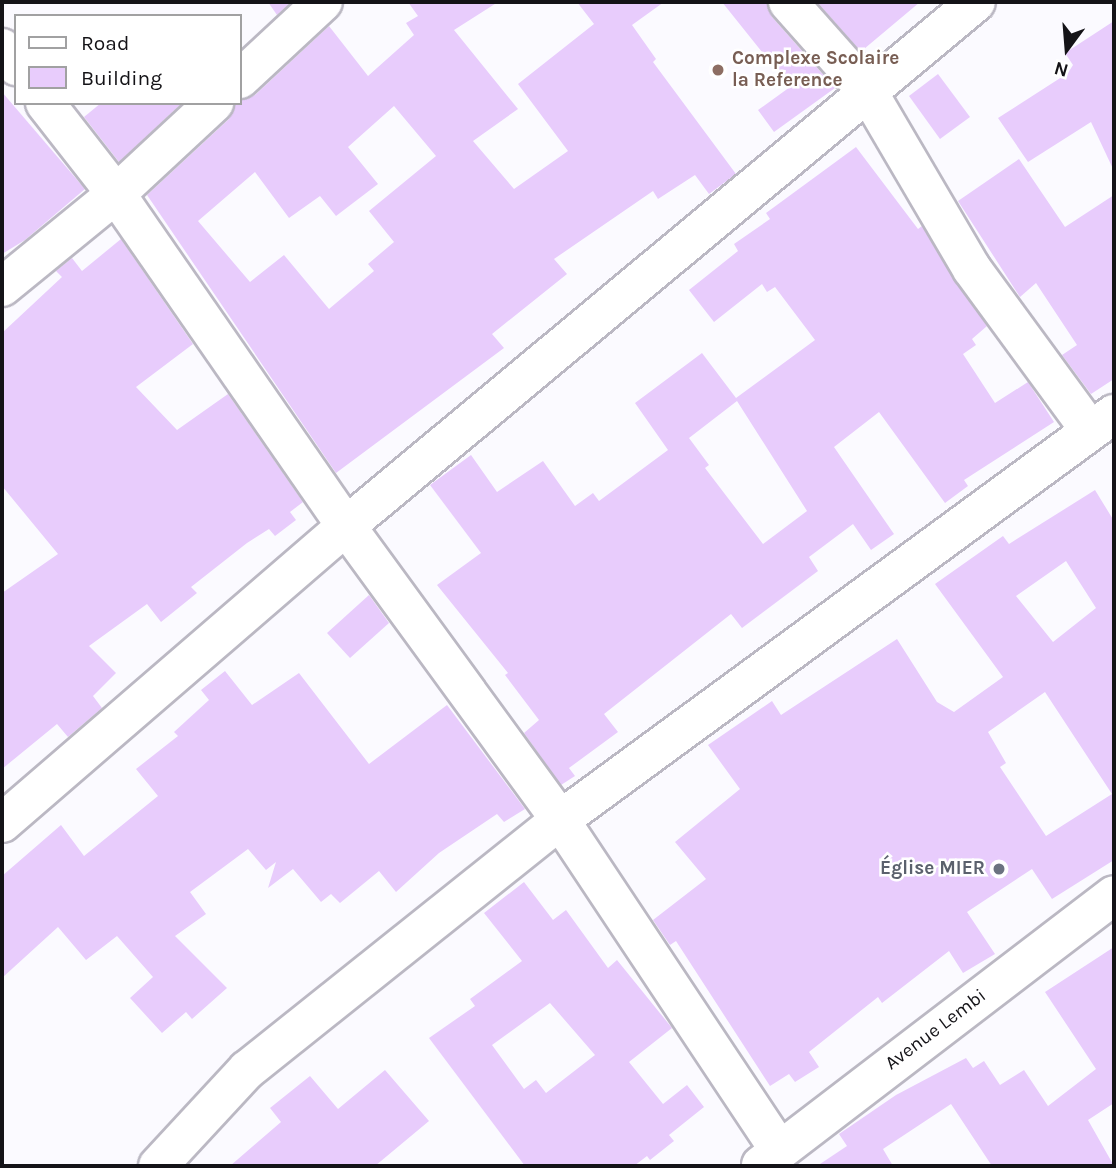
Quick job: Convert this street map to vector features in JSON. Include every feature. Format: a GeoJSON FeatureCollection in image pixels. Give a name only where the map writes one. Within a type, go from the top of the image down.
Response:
{"type":"FeatureCollection","features":[{"type":"Feature","properties":{"kind":"street"},"geometry":{"type":"LineString","coordinates":[[242,77],[323,2]]}},
{"type":"Feature","properties":{"kind":"street"},"geometry":{"type":"LineString","coordinates":[[158,1166],[247,1070],[560,820],[1102,422],[972,269],[868,92],[788,2]]}},
{"type":"Feature","properties":{"kind":"street"},"geometry":{"type":"LineString","coordinates":[[2,823],[346,526],[975,2]]}},
{"type":"Feature","properties":{"kind":"street"},"geometry":{"type":"LineString","coordinates":[[2,48],[14,63]]}},
{"type":"Feature","properties":{"kind":"street"},"geometry":{"type":"LineString","coordinates":[[47,105],[116,194],[346,526],[560,820],[769,1157]]}},
{"type":"Feature","properties":{"kind":"street"},"geometry":{"type":"LineString","coordinates":[[2,287],[116,194],[212,105]]}},
{"type":"Feature","properties":{"kind":"street","name":"Avenue Lembi"},"geometry":{"type":"LineString","coordinates":[[769,1157],[1114,895]]}},
{"type":"Feature","properties":{"kind":"building"},"geometry":{"type":"Polygon","coordinates":[[[268,2],[291,2],[277,15],[268,2]]]}},
{"type":"Feature","properties":{"kind":"building"},"geometry":{"type":"Polygon","coordinates":[[[408,2],[498,2],[454,30],[518,109],[473,141],[514,189],[568,151],[518,84],[594,24],[577,2],[664,2],[632,25],[656,59],[653,62],[736,174],[709,194],[695,175],[658,199],[653,191],[554,259],[567,274],[492,334],[504,348],[336,473],[147,195],[229,119],[234,105],[242,105],[242,100],[255,95],[329,26],[368,76],[414,35],[406,23],[418,16],[408,2]],[[394,106],[348,147],[378,184],[336,216],[320,196],[289,218],[255,172],[198,221],[250,282],[284,255],[329,309],[374,271],[368,264],[394,242],[369,211],[436,156],[394,106]]]}},
{"type":"Feature","properties":{"kind":"building"},"geometry":{"type":"Polygon","coordinates":[[[722,2],[767,2],[772,17],[835,88],[774,132],[758,110],[790,87],[722,2]]]}},
{"type":"Feature","properties":{"kind":"building"},"geometry":{"type":"Polygon","coordinates":[[[817,2],[920,2],[864,49],[869,61],[817,2]]]}},
{"type":"Feature","properties":{"kind":"building"},"geometry":{"type":"Polygon","coordinates":[[[1114,21],[1114,171],[1091,122],[1028,162],[998,118],[1068,73],[1073,65],[1065,53],[1114,21]]]}},
{"type":"Feature","properties":{"kind":"building"},"geometry":{"type":"Polygon","coordinates":[[[938,74],[970,117],[940,139],[909,96],[938,74]]]}},
{"type":"Feature","properties":{"kind":"building"},"geometry":{"type":"Polygon","coordinates":[[[2,92],[85,189],[25,240],[2,254],[2,92]]]}},
{"type":"Feature","properties":{"kind":"building"},"geometry":{"type":"Polygon","coordinates":[[[99,105],[180,105],[119,162],[84,117],[99,105]]]}},
{"type":"Feature","properties":{"kind":"building"},"geometry":{"type":"Polygon","coordinates":[[[856,147],[918,229],[922,226],[987,326],[972,339],[976,345],[963,354],[995,403],[1028,382],[1054,422],[964,480],[968,486],[945,503],[879,412],[834,447],[894,534],[871,550],[853,524],[809,557],[818,571],[742,628],[731,614],[604,714],[618,732],[569,768],[575,776],[561,785],[524,733],[539,720],[505,675],[508,673],[437,585],[481,553],[430,485],[471,455],[497,492],[543,461],[575,506],[593,493],[599,501],[668,450],[635,403],[702,353],[736,398],[815,340],[775,287],[767,292],[762,284],[714,322],[689,290],[738,251],[734,244],[770,219],[766,213],[856,147]],[[737,401],[689,438],[709,465],[705,468],[763,544],[807,511],[737,401]]]}},
{"type":"Feature","properties":{"kind":"building"},"geometry":{"type":"Polygon","coordinates":[[[1019,159],[1065,227],[1114,195],[1114,379],[1091,394],[1062,355],[1077,345],[1036,283],[1020,297],[958,201],[1019,159]]]}},
{"type":"Feature","properties":{"kind":"building"},"geometry":{"type":"Polygon","coordinates":[[[121,239],[193,344],[136,387],[177,430],[228,394],[303,502],[290,512],[296,520],[275,536],[269,529],[247,543],[191,587],[197,593],[161,622],[147,604],[89,646],[116,673],[93,696],[102,708],[68,737],[57,724],[2,769],[2,593],[58,554],[2,486],[2,333],[62,277],[56,271],[72,258],[82,271],[121,239]]]}},
{"type":"Feature","properties":{"kind":"building"},"geometry":{"type":"Polygon","coordinates":[[[1095,490],[1114,521],[1114,860],[1052,899],[1032,869],[967,912],[995,954],[963,973],[949,951],[882,1003],[878,997],[809,1052],[819,1067],[795,1082],[789,1074],[770,1086],[676,941],[670,945],[653,920],[706,879],[675,842],[740,789],[708,745],[772,701],[781,715],[897,639],[937,702],[954,712],[1003,677],[935,584],[1003,536],[1009,544],[1095,490]],[[1066,561],[1016,596],[1053,642],[1096,608],[1066,561]],[[1045,692],[988,732],[1006,763],[1000,767],[1046,836],[1112,794],[1045,692]]]}},
{"type":"Feature","properties":{"kind":"building"},"geometry":{"type":"Polygon","coordinates":[[[369,595],[389,623],[350,658],[327,633],[369,595]]]}},
{"type":"Feature","properties":{"kind":"building"},"geometry":{"type":"Polygon","coordinates":[[[225,671],[252,705],[299,673],[369,764],[447,705],[525,809],[504,822],[497,814],[439,853],[396,892],[379,871],[340,903],[331,894],[321,902],[293,869],[268,888],[276,862],[266,870],[248,849],[190,892],[206,914],[175,936],[227,988],[192,1019],[186,1012],[162,1033],[130,998],[153,977],[117,936],[86,960],[58,927],[2,978],[2,876],[61,825],[84,856],[158,796],[136,769],[178,736],[174,732],[209,700],[201,690],[225,671]]]}},
{"type":"Feature","properties":{"kind":"building"},"geometry":{"type":"Polygon","coordinates":[[[524,882],[553,920],[566,910],[608,968],[617,960],[672,1028],[629,1062],[663,1104],[687,1085],[704,1107],[669,1135],[674,1141],[650,1160],[647,1156],[634,1166],[525,1166],[429,1038],[475,1006],[470,999],[522,961],[484,913],[524,882]],[[550,1003],[492,1045],[524,1089],[536,1080],[546,1093],[595,1055],[550,1003]]]}},
{"type":"Feature","properties":{"kind":"building"},"geometry":{"type":"Polygon","coordinates":[[[1114,947],[1114,1103],[1088,1120],[1114,1166],[992,1166],[951,1104],[883,1149],[893,1166],[817,1166],[847,1146],[839,1134],[896,1095],[966,1058],[973,1068],[984,1061],[1000,1085],[1024,1070],[1048,1106],[1096,1069],[1045,992],[1114,947]]]}},
{"type":"Feature","properties":{"kind":"building"},"geometry":{"type":"Polygon","coordinates":[[[385,1070],[429,1121],[375,1166],[230,1166],[281,1122],[270,1108],[310,1076],[338,1109],[385,1070]]]}},
{"type":"Feature","properties":{"kind":"place","name":"Complexe Scolaire la Reference"},"geometry":{"type":"Point","coordinates":[718,70]}},
{"type":"Feature","properties":{"kind":"place","name":"Église MIER"},"geometry":{"type":"Point","coordinates":[999,869]}}]}
